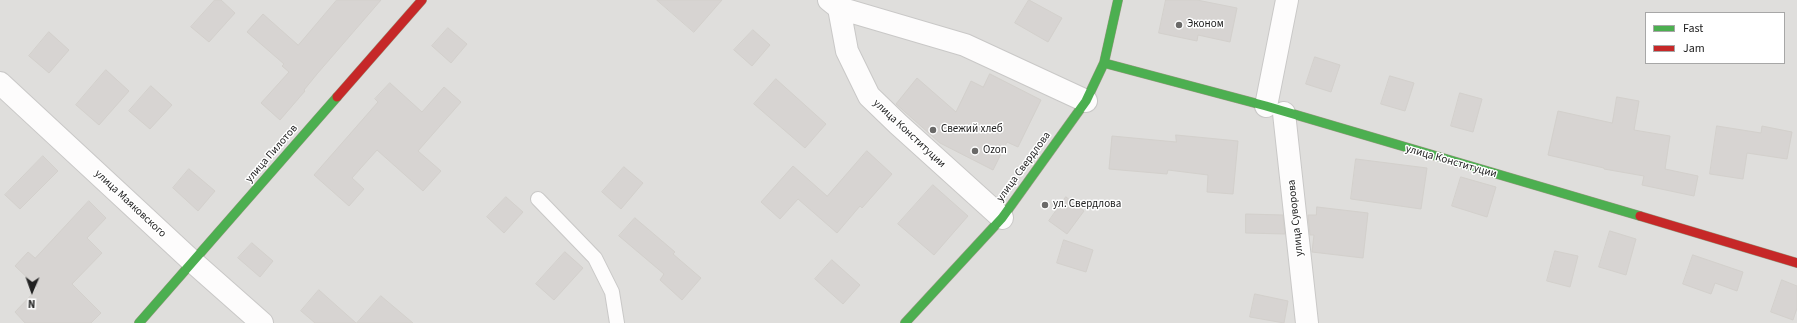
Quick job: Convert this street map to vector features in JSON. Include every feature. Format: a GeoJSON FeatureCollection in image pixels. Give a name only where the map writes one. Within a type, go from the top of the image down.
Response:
{"type":"FeatureCollection","features":[{"type":"Feature","properties":{"kind":"street","name":"улица Пилотов"},"geometry":{"type":"LineString","coordinates":[[138,323],[422,0]]}},
{"type":"Feature","properties":{"kind":"street","name":"улица Свердлова"},"geometry":{"type":"LineString","coordinates":[[905,323],[1002,218],[1086,101],[1104,63],[1118,0]]}},
{"type":"Feature","properties":{"kind":"street","name":"улица Суворова"},"geometry":{"type":"LineString","coordinates":[[1287,0],[1275,110],[1307,323]]}},
{"type":"Feature","properties":{"kind":"street","name":"улица Конституции"},"geometry":{"type":"LineString","coordinates":[[834,4],[965,45],[1086,101]]}},
{"type":"Feature","properties":{"kind":"street","name":"улица Конституции"},"geometry":{"type":"LineString","coordinates":[[834,4],[847,51],[869,96],[1002,218]]}},
{"type":"Feature","properties":{"kind":"street","name":"улица Конституции"},"geometry":{"type":"LineString","coordinates":[[1104,63],[1275,110],[1797,263]]}},
{"type":"Feature","properties":{"kind":"street","name":"улица Маяковского"},"geometry":{"type":"LineString","coordinates":[[0,82],[193,262],[262,323]]}},
{"type":"Feature","properties":{"kind":"lane"},"geometry":{"type":"LineString","coordinates":[[538,198],[595,258],[612,292],[617,323]]}},
{"type":"Feature","properties":{"kind":"shaded area"},"geometry":{"type":"Polygon","coordinates":[[[0,0],[1797,0],[1797,323],[0,323],[0,0]]]}},
{"type":"Feature","properties":{"kind":"building"},"geometry":{"type":"Polygon","coordinates":[[[215,0],[221,0],[235,13],[209,42],[191,27],[215,0]]]}},
{"type":"Feature","properties":{"kind":"building"},"geometry":{"type":"Polygon","coordinates":[[[337,0],[381,0],[317,74],[304,90],[305,91],[280,120],[261,103],[289,72],[282,66],[284,64],[247,32],[263,14],[298,45],[337,0]]]}},
{"type":"Feature","properties":{"kind":"building"},"geometry":{"type":"Polygon","coordinates":[[[657,0],[722,0],[694,32],[657,0]]]}},
{"type":"Feature","properties":{"kind":"building"},"geometry":{"type":"Polygon","coordinates":[[[1029,0],[1062,18],[1048,42],[1015,23],[1029,0]]]}},
{"type":"Feature","properties":{"kind":"building"},"geometry":{"type":"Polygon","coordinates":[[[1166,0],[1197,0],[1237,8],[1230,42],[1198,35],[1197,41],[1159,33],[1166,0]]]}},
{"type":"Feature","properties":{"kind":"building"},"geometry":{"type":"Polygon","coordinates":[[[448,28],[467,44],[451,63],[432,46],[448,28]]]}},
{"type":"Feature","properties":{"kind":"building"},"geometry":{"type":"Polygon","coordinates":[[[753,30],[770,45],[752,66],[734,50],[753,30]]]}},
{"type":"Feature","properties":{"kind":"building"},"geometry":{"type":"Polygon","coordinates":[[[49,32],[69,50],[49,73],[29,56],[49,32]]]}},
{"type":"Feature","properties":{"kind":"building"},"geometry":{"type":"Polygon","coordinates":[[[1315,57],[1340,65],[1331,92],[1306,84],[1315,57]]]}},
{"type":"Feature","properties":{"kind":"building"},"geometry":{"type":"Polygon","coordinates":[[[106,70],[129,91],[99,125],[76,105],[106,70]]]}},
{"type":"Feature","properties":{"kind":"building"},"geometry":{"type":"Polygon","coordinates":[[[990,74],[1041,100],[1018,147],[1007,142],[993,170],[940,143],[896,104],[917,78],[956,112],[971,81],[983,87],[990,74]]]}},
{"type":"Feature","properties":{"kind":"building"},"geometry":{"type":"Polygon","coordinates":[[[1390,76],[1414,83],[1405,111],[1381,104],[1390,76]]]}},
{"type":"Feature","properties":{"kind":"building"},"geometry":{"type":"Polygon","coordinates":[[[776,79],[826,124],[805,148],[754,104],[776,79]]]}},
{"type":"Feature","properties":{"kind":"building"},"geometry":{"type":"Polygon","coordinates":[[[390,83],[422,112],[444,87],[461,102],[418,151],[441,171],[423,191],[377,150],[352,178],[364,189],[349,206],[314,175],[378,102],[375,99],[390,83]]]}},
{"type":"Feature","properties":{"kind":"building"},"geometry":{"type":"Polygon","coordinates":[[[151,86],[172,105],[150,129],[129,111],[151,86]]]}},
{"type":"Feature","properties":{"kind":"building"},"geometry":{"type":"Polygon","coordinates":[[[1460,93],[1482,99],[1473,132],[1451,126],[1460,93]]]}},
{"type":"Feature","properties":{"kind":"building"},"geometry":{"type":"Polygon","coordinates":[[[1617,97],[1639,101],[1634,130],[1670,136],[1665,169],[1698,176],[1694,196],[1642,185],[1644,176],[1604,169],[1548,155],[1558,111],[1612,123],[1617,97]]]}},
{"type":"Feature","properties":{"kind":"building"},"geometry":{"type":"Polygon","coordinates":[[[1717,126],[1761,133],[1762,126],[1792,132],[1787,159],[1747,153],[1743,179],[1710,174],[1717,126]]]}},
{"type":"Feature","properties":{"kind":"building"},"geometry":{"type":"Polygon","coordinates":[[[1176,135],[1238,141],[1233,194],[1207,192],[1208,175],[1168,170],[1167,174],[1109,169],[1112,136],[1176,142],[1176,135]]]}},
{"type":"Feature","properties":{"kind":"building"},"geometry":{"type":"Polygon","coordinates":[[[867,151],[892,174],[862,208],[860,206],[837,233],[798,199],[780,219],[761,202],[793,166],[827,196],[867,151]]]}},
{"type":"Feature","properties":{"kind":"building"},"geometry":{"type":"Polygon","coordinates":[[[43,156],[58,171],[20,209],[5,195],[43,156]]]}},
{"type":"Feature","properties":{"kind":"building"},"geometry":{"type":"Polygon","coordinates":[[[1356,159],[1427,168],[1421,209],[1351,199],[1356,159]]]}},
{"type":"Feature","properties":{"kind":"building"},"geometry":{"type":"Polygon","coordinates":[[[624,167],[643,183],[621,209],[602,192],[624,167]]]}},
{"type":"Feature","properties":{"kind":"building"},"geometry":{"type":"Polygon","coordinates":[[[189,169],[215,191],[198,211],[173,188],[189,169]]]}},
{"type":"Feature","properties":{"kind":"building"},"geometry":{"type":"Polygon","coordinates":[[[1461,177],[1496,187],[1487,217],[1452,206],[1461,177]]]}},
{"type":"Feature","properties":{"kind":"building"},"geometry":{"type":"Polygon","coordinates":[[[933,185],[968,216],[934,255],[898,224],[933,185]]]}},
{"type":"Feature","properties":{"kind":"building"},"geometry":{"type":"Polygon","coordinates":[[[506,197],[523,212],[504,233],[487,217],[506,197]]]}},
{"type":"Feature","properties":{"kind":"building"},"geometry":{"type":"Polygon","coordinates":[[[1066,197],[1084,211],[1067,234],[1049,221],[1066,197]]]}},
{"type":"Feature","properties":{"kind":"building"},"geometry":{"type":"Polygon","coordinates":[[[89,201],[106,218],[87,238],[102,253],[72,284],[101,313],[91,323],[25,323],[15,312],[38,288],[15,266],[28,252],[35,258],[89,201]]]}},
{"type":"Feature","properties":{"kind":"building"},"geometry":{"type":"Polygon","coordinates":[[[1317,207],[1368,213],[1363,258],[1312,252],[1314,235],[1310,235],[1308,215],[1316,215],[1317,207]]]}},
{"type":"Feature","properties":{"kind":"building"},"geometry":{"type":"Polygon","coordinates":[[[1246,214],[1283,215],[1285,234],[1246,233],[1246,214]]]}},
{"type":"Feature","properties":{"kind":"building"},"geometry":{"type":"Polygon","coordinates":[[[635,218],[675,252],[673,254],[701,278],[682,300],[660,280],[664,274],[619,236],[635,218]]]}},
{"type":"Feature","properties":{"kind":"building"},"geometry":{"type":"Polygon","coordinates":[[[1610,231],[1636,239],[1626,275],[1599,267],[1610,231]]]}},
{"type":"Feature","properties":{"kind":"building"},"geometry":{"type":"Polygon","coordinates":[[[1064,240],[1093,250],[1086,272],[1057,263],[1064,240]]]}},
{"type":"Feature","properties":{"kind":"building"},"geometry":{"type":"Polygon","coordinates":[[[252,243],[273,261],[260,277],[238,258],[252,243]]]}},
{"type":"Feature","properties":{"kind":"building"},"geometry":{"type":"Polygon","coordinates":[[[1555,251],[1578,256],[1570,287],[1547,281],[1555,251]]]}},
{"type":"Feature","properties":{"kind":"building"},"geometry":{"type":"Polygon","coordinates":[[[565,252],[583,268],[554,300],[536,284],[565,252]]]}},
{"type":"Feature","properties":{"kind":"building"},"geometry":{"type":"Polygon","coordinates":[[[1693,255],[1743,272],[1737,291],[1715,283],[1711,294],[1683,284],[1693,255]]]}},
{"type":"Feature","properties":{"kind":"building"},"geometry":{"type":"Polygon","coordinates":[[[832,260],[860,285],[843,304],[815,279],[832,260]]]}},
{"type":"Feature","properties":{"kind":"building"},"geometry":{"type":"Polygon","coordinates":[[[1782,280],[1797,286],[1797,308],[1793,320],[1771,312],[1782,280]]]}},
{"type":"Feature","properties":{"kind":"building"},"geometry":{"type":"Polygon","coordinates":[[[319,290],[356,323],[315,323],[301,311],[319,290]]]}},
{"type":"Feature","properties":{"kind":"building"},"geometry":{"type":"Polygon","coordinates":[[[1255,294],[1288,301],[1284,323],[1250,317],[1255,294]]]}},
{"type":"Feature","properties":{"kind":"building"},"geometry":{"type":"Polygon","coordinates":[[[381,296],[413,323],[357,323],[381,296]]]}},
{"type":"Feature","properties":{"kind":"traffic: fast"},"geometry":{"type":"LineString","coordinates":[[905,323],[1002,218],[1086,101],[1104,63],[1118,0]]}},
{"type":"Feature","properties":{"kind":"traffic: fast"},"geometry":{"type":"LineString","coordinates":[[1104,63],[1266,106],[1640,216]]}},
{"type":"Feature","properties":{"kind":"traffic: fast"},"geometry":{"type":"LineString","coordinates":[[139,323],[337,97]]}},
{"type":"Feature","properties":{"kind":"traffic: jam"},"geometry":{"type":"LineString","coordinates":[[337,97],[422,0]]}},
{"type":"Feature","properties":{"kind":"traffic: jam"},"geometry":{"type":"LineString","coordinates":[[1640,216],[1797,263]]}},
{"type":"Feature","properties":{"kind":"place","name":"Эконом"},"geometry":{"type":"Point","coordinates":[1179,25]}},
{"type":"Feature","properties":{"kind":"place","name":"Свежий хлеб"},"geometry":{"type":"Point","coordinates":[933,130]}},
{"type":"Feature","properties":{"kind":"place","name":"Ozon"},"geometry":{"type":"Point","coordinates":[975,151]}},
{"type":"Feature","properties":{"kind":"place","name":"ул. Свердлова"},"geometry":{"type":"Point","coordinates":[1045,205]}}]}
